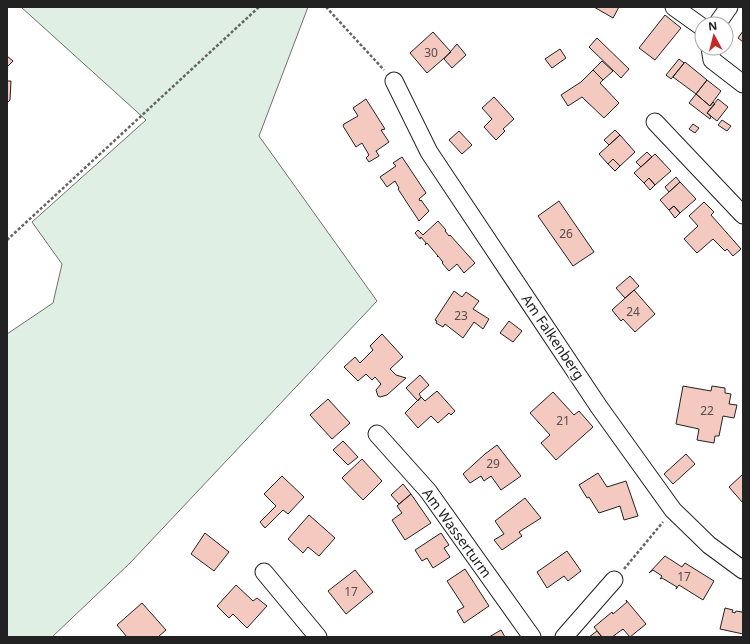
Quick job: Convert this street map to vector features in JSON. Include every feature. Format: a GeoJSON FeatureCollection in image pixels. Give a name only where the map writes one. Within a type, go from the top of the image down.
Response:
{"type":"FeatureCollection","features":[{"type":"Feature","properties":{"kind":"street"},"geometry":{"type":"LineString","coordinates":[[674,7],[694,21]]}},
{"type":"Feature","properties":{"kind":"street"},"geometry":{"type":"LineString","coordinates":[[723,16],[729,7]]}},
{"type":"Feature","properties":{"kind":"street"},"geometry":{"type":"LineString","coordinates":[[711,56],[712,60],[743,84]]}},
{"type":"Feature","properties":{"kind":"street","name":"Am Falkenberg"},"geometry":{"type":"LineString","coordinates":[[394,81],[429,152],[599,407],[673,510],[709,545],[743,570]]}},
{"type":"Feature","properties":{"kind":"street"},"geometry":{"type":"LineString","coordinates":[[655,122],[743,215]]}},
{"type":"Feature","properties":{"kind":"street","name":"Am Wasserturm"},"geometry":{"type":"LineString","coordinates":[[377,434],[428,492],[532,637]]}},
{"type":"Feature","properties":{"kind":"street"},"geometry":{"type":"LineString","coordinates":[[264,572],[318,637]]}},
{"type":"Feature","properties":{"kind":"street"},"geometry":{"type":"LineString","coordinates":[[564,637],[614,580]]}},
{"type":"Feature","properties":{"kind":"path"},"geometry":{"type":"LineString","coordinates":[[7,240],[259,7]]}},
{"type":"Feature","properties":{"kind":"path"},"geometry":{"type":"LineString","coordinates":[[326,7],[394,81]]}},
{"type":"Feature","properties":{"kind":"path"},"geometry":{"type":"LineString","coordinates":[[614,580],[673,510]]}},
{"type":"Feature","properties":{"kind":"green space"},"geometry":{"type":"Polygon","coordinates":[[[21,7],[308,7],[259,136],[377,301],[130,563],[52,637],[7,637],[7,334],[53,303],[62,264],[32,222],[146,120],[21,7]]]}},
{"type":"Feature","properties":{"kind":"building"},"geometry":{"type":"Polygon","coordinates":[[[594,7],[619,7],[613,18],[594,7]]]}},
{"type":"Feature","properties":{"kind":"building"},"geometry":{"type":"Polygon","coordinates":[[[665,15],[681,28],[655,60],[639,48],[665,15]]]}},
{"type":"Feature","properties":{"kind":"building"},"geometry":{"type":"Polygon","coordinates":[[[743,31],[743,42],[738,38],[743,31]]]}},
{"type":"Feature","properties":{"kind":"building"},"geometry":{"type":"Polygon","coordinates":[[[433,32],[451,52],[427,73],[410,53],[433,32]]]}},
{"type":"Feature","properties":{"kind":"building"},"geometry":{"type":"Polygon","coordinates":[[[597,38],[629,69],[621,78],[589,47],[597,38]]]}},
{"type":"Feature","properties":{"kind":"building"},"geometry":{"type":"Polygon","coordinates":[[[457,44],[466,55],[452,68],[444,59],[457,44]]]}},
{"type":"Feature","properties":{"kind":"building"},"geometry":{"type":"Polygon","coordinates":[[[560,49],[566,58],[552,68],[545,59],[560,49]]]}},
{"type":"Feature","properties":{"kind":"building"},"geometry":{"type":"Polygon","coordinates":[[[7,56],[13,61],[7,67],[7,56]]]}},
{"type":"Feature","properties":{"kind":"building"},"geometry":{"type":"Polygon","coordinates":[[[679,59],[684,63],[671,79],[666,75],[679,59]]]}},
{"type":"Feature","properties":{"kind":"building"},"geometry":{"type":"Polygon","coordinates":[[[602,61],[613,71],[603,80],[593,70],[602,61]]]}},
{"type":"Feature","properties":{"kind":"building"},"geometry":{"type":"Polygon","coordinates":[[[685,62],[707,80],[696,94],[673,77],[685,62]]]}},
{"type":"Feature","properties":{"kind":"building"},"geometry":{"type":"Polygon","coordinates":[[[593,70],[603,80],[600,83],[619,103],[604,118],[582,97],[568,106],[561,95],[581,82],[593,70]]]}},
{"type":"Feature","properties":{"kind":"building"},"geometry":{"type":"Polygon","coordinates":[[[707,80],[721,91],[710,106],[696,94],[707,80]]]}},
{"type":"Feature","properties":{"kind":"building"},"geometry":{"type":"Polygon","coordinates":[[[7,81],[11,81],[10,100],[7,103],[7,81]]]}},
{"type":"Feature","properties":{"kind":"building"},"geometry":{"type":"Polygon","coordinates":[[[696,94],[710,106],[713,102],[715,104],[707,113],[711,116],[710,119],[689,103],[696,94]]]}},
{"type":"Feature","properties":{"kind":"building"},"geometry":{"type":"Polygon","coordinates":[[[494,97],[514,119],[503,129],[505,131],[496,140],[484,127],[492,119],[482,108],[494,97]]]}},
{"type":"Feature","properties":{"kind":"building"},"geometry":{"type":"Polygon","coordinates":[[[366,99],[385,129],[381,130],[389,142],[376,151],[379,156],[369,162],[366,158],[369,155],[362,143],[356,147],[343,126],[358,116],[353,108],[366,99]]]}},
{"type":"Feature","properties":{"kind":"building"},"geometry":{"type":"Polygon","coordinates":[[[718,99],[728,107],[717,121],[707,113],[718,99]]]}},
{"type":"Feature","properties":{"kind":"building"},"geometry":{"type":"Polygon","coordinates":[[[722,120],[731,126],[727,131],[718,125],[722,120]]]}},
{"type":"Feature","properties":{"kind":"building"},"geometry":{"type":"Polygon","coordinates":[[[693,124],[699,128],[695,133],[689,129],[693,124]]]}},
{"type":"Feature","properties":{"kind":"building"},"geometry":{"type":"Polygon","coordinates":[[[615,130],[620,135],[609,145],[604,140],[615,130]]]}},
{"type":"Feature","properties":{"kind":"building"},"geometry":{"type":"Polygon","coordinates":[[[459,131],[472,145],[462,154],[449,140],[459,131]]]}},
{"type":"Feature","properties":{"kind":"building"},"geometry":{"type":"Polygon","coordinates":[[[620,135],[635,152],[620,166],[613,159],[608,164],[599,154],[620,135]]]}},
{"type":"Feature","properties":{"kind":"building"},"geometry":{"type":"Polygon","coordinates":[[[647,152],[652,157],[641,167],[636,162],[647,152]]]}},
{"type":"Feature","properties":{"kind":"building"},"geometry":{"type":"Polygon","coordinates":[[[655,154],[671,171],[655,185],[649,178],[644,183],[634,173],[655,154]]]}},
{"type":"Feature","properties":{"kind":"building"},"geometry":{"type":"Polygon","coordinates":[[[402,157],[426,193],[419,199],[429,211],[419,221],[398,189],[399,188],[395,181],[387,187],[380,177],[396,166],[393,163],[402,157]]]}},
{"type":"Feature","properties":{"kind":"building"},"geometry":{"type":"Polygon","coordinates":[[[613,159],[620,166],[615,171],[608,164],[613,159]]]}},
{"type":"Feature","properties":{"kind":"building"},"geometry":{"type":"Polygon","coordinates":[[[676,177],[680,182],[669,192],[665,187],[676,177]]]}},
{"type":"Feature","properties":{"kind":"building"},"geometry":{"type":"Polygon","coordinates":[[[649,178],[655,185],[650,190],[644,183],[649,178]]]}},
{"type":"Feature","properties":{"kind":"building"},"geometry":{"type":"Polygon","coordinates":[[[680,182],[696,199],[680,213],[674,206],[669,210],[660,200],[680,182]]]}},
{"type":"Feature","properties":{"kind":"building"},"geometry":{"type":"Polygon","coordinates":[[[559,201],[594,252],[573,266],[538,216],[559,201]]]}},
{"type":"Feature","properties":{"kind":"building"},"geometry":{"type":"Polygon","coordinates":[[[704,202],[714,212],[711,215],[741,249],[733,256],[727,249],[725,251],[713,239],[697,253],[684,239],[698,226],[689,216],[704,202]]]}},
{"type":"Feature","properties":{"kind":"building"},"geometry":{"type":"Polygon","coordinates":[[[674,206],[680,213],[675,218],[669,210],[674,206]]]}},
{"type":"Feature","properties":{"kind":"building"},"geometry":{"type":"Polygon","coordinates":[[[438,221],[449,236],[450,235],[475,263],[464,273],[457,264],[449,271],[427,243],[425,245],[426,243],[421,237],[420,239],[415,233],[418,230],[423,235],[438,221]]]}},
{"type":"Feature","properties":{"kind":"building"},"geometry":{"type":"Polygon","coordinates":[[[630,276],[639,286],[625,298],[616,288],[630,276]]]}},
{"type":"Feature","properties":{"kind":"building"},"geometry":{"type":"Polygon","coordinates":[[[634,290],[655,314],[635,332],[623,319],[621,321],[612,310],[634,290]]]}},
{"type":"Feature","properties":{"kind":"building"},"geometry":{"type":"Polygon","coordinates":[[[454,291],[462,297],[466,292],[479,301],[473,309],[489,319],[483,329],[474,322],[463,338],[445,324],[443,327],[436,323],[437,321],[435,320],[454,291]]]}},
{"type":"Feature","properties":{"kind":"building"},"geometry":{"type":"Polygon","coordinates":[[[509,321],[522,331],[513,342],[500,333],[509,321]]]}},
{"type":"Feature","properties":{"kind":"building"},"geometry":{"type":"Polygon","coordinates":[[[382,334],[403,357],[390,369],[396,375],[406,378],[387,395],[380,397],[378,396],[376,390],[381,384],[375,377],[372,380],[366,374],[358,381],[344,367],[355,357],[360,363],[373,350],[370,346],[382,334]]]}},
{"type":"Feature","properties":{"kind":"building"},"geometry":{"type":"Polygon","coordinates":[[[420,375],[429,385],[419,394],[421,397],[418,401],[406,388],[420,375]]]}},
{"type":"Feature","properties":{"kind":"building"},"geometry":{"type":"Polygon","coordinates":[[[683,386],[711,391],[712,386],[725,388],[725,393],[731,394],[729,404],[737,405],[734,418],[723,416],[719,436],[715,436],[714,443],[697,440],[699,429],[676,424],[683,386]]]}},
{"type":"Feature","properties":{"kind":"building"},"geometry":{"type":"Polygon","coordinates":[[[437,391],[455,411],[451,415],[449,413],[438,423],[431,416],[418,428],[405,413],[421,397],[425,401],[437,391]]]}},
{"type":"Feature","properties":{"kind":"building"},"geometry":{"type":"Polygon","coordinates":[[[553,392],[574,415],[579,411],[593,427],[556,460],[541,443],[550,435],[530,413],[553,392]]]}},
{"type":"Feature","properties":{"kind":"building"},"geometry":{"type":"Polygon","coordinates":[[[328,399],[350,423],[332,439],[310,415],[328,399]]]}},
{"type":"Feature","properties":{"kind":"building"},"geometry":{"type":"Polygon","coordinates":[[[343,441],[358,457],[348,465],[333,450],[343,441]]]}},
{"type":"Feature","properties":{"kind":"building"},"geometry":{"type":"Polygon","coordinates":[[[497,445],[521,476],[501,490],[491,476],[484,481],[481,476],[470,483],[463,474],[497,445]]]}},
{"type":"Feature","properties":{"kind":"building"},"geometry":{"type":"Polygon","coordinates":[[[686,454],[695,464],[673,484],[664,474],[686,454]]]}},
{"type":"Feature","properties":{"kind":"building"},"geometry":{"type":"Polygon","coordinates":[[[362,459],[382,481],[363,500],[342,478],[362,459]]]}},
{"type":"Feature","properties":{"kind":"building"},"geometry":{"type":"Polygon","coordinates":[[[598,473],[607,487],[626,481],[638,516],[624,520],[620,506],[599,513],[579,485],[598,473]]]}},
{"type":"Feature","properties":{"kind":"building"},"geometry":{"type":"Polygon","coordinates":[[[743,474],[743,503],[729,487],[743,474]]]}},
{"type":"Feature","properties":{"kind":"building"},"geometry":{"type":"Polygon","coordinates":[[[282,476],[304,497],[288,514],[283,510],[265,528],[260,522],[276,506],[264,494],[282,476]]]}},
{"type":"Feature","properties":{"kind":"building"},"geometry":{"type":"Polygon","coordinates":[[[403,484],[411,494],[399,504],[391,495],[403,484]]]}},
{"type":"Feature","properties":{"kind":"building"},"geometry":{"type":"Polygon","coordinates":[[[411,494],[431,523],[405,540],[392,520],[402,513],[397,506],[411,494]]]}},
{"type":"Feature","properties":{"kind":"building"},"geometry":{"type":"Polygon","coordinates":[[[525,498],[541,518],[519,532],[522,536],[502,550],[494,540],[504,534],[495,521],[525,498]]]}},
{"type":"Feature","properties":{"kind":"building"},"geometry":{"type":"Polygon","coordinates":[[[309,515],[335,538],[319,556],[308,547],[303,553],[288,539],[309,515]]]}},
{"type":"Feature","properties":{"kind":"building"},"geometry":{"type":"Polygon","coordinates":[[[205,533],[229,552],[214,571],[191,554],[205,533]]]}},
{"type":"Feature","properties":{"kind":"building"},"geometry":{"type":"Polygon","coordinates":[[[441,533],[449,545],[444,548],[450,557],[433,568],[427,558],[422,561],[415,550],[441,533]]]}},
{"type":"Feature","properties":{"kind":"building"},"geometry":{"type":"Polygon","coordinates":[[[567,551],[581,571],[568,581],[564,576],[547,588],[537,572],[567,551]]]}},
{"type":"Feature","properties":{"kind":"building"},"geometry":{"type":"Polygon","coordinates":[[[665,556],[682,567],[685,563],[714,581],[703,600],[679,585],[676,589],[677,587],[662,578],[660,579],[662,576],[653,570],[649,573],[665,556]]]}},
{"type":"Feature","properties":{"kind":"building"},"geometry":{"type":"Polygon","coordinates":[[[465,569],[489,606],[464,623],[457,611],[464,607],[447,581],[465,569]]]}},
{"type":"Feature","properties":{"kind":"building"},"geometry":{"type":"Polygon","coordinates":[[[355,570],[373,592],[346,614],[328,591],[355,570]]]}},
{"type":"Feature","properties":{"kind":"building"},"geometry":{"type":"Polygon","coordinates":[[[236,585],[253,601],[257,598],[267,606],[247,628],[233,614],[229,618],[217,606],[236,585]]]}},
{"type":"Feature","properties":{"kind":"building"},"geometry":{"type":"Polygon","coordinates":[[[626,600],[646,624],[630,637],[623,629],[612,637],[602,637],[594,627],[612,612],[613,614],[627,602],[626,600]]]}},
{"type":"Feature","properties":{"kind":"building"},"geometry":{"type":"Polygon","coordinates":[[[142,603],[166,630],[158,637],[127,637],[117,625],[142,603]]]}},
{"type":"Feature","properties":{"kind":"building"},"geometry":{"type":"Polygon","coordinates":[[[725,608],[733,610],[732,612],[735,613],[736,611],[743,611],[743,634],[720,629],[725,608]]]}},
{"type":"Feature","properties":{"kind":"building"},"geometry":{"type":"Polygon","coordinates":[[[501,630],[505,637],[489,637],[501,630]]]}},
{"type":"Feature","properties":{"kind":"building"},"geometry":{"type":"Polygon","coordinates":[[[597,631],[602,637],[589,637],[597,631]]]}}]}
